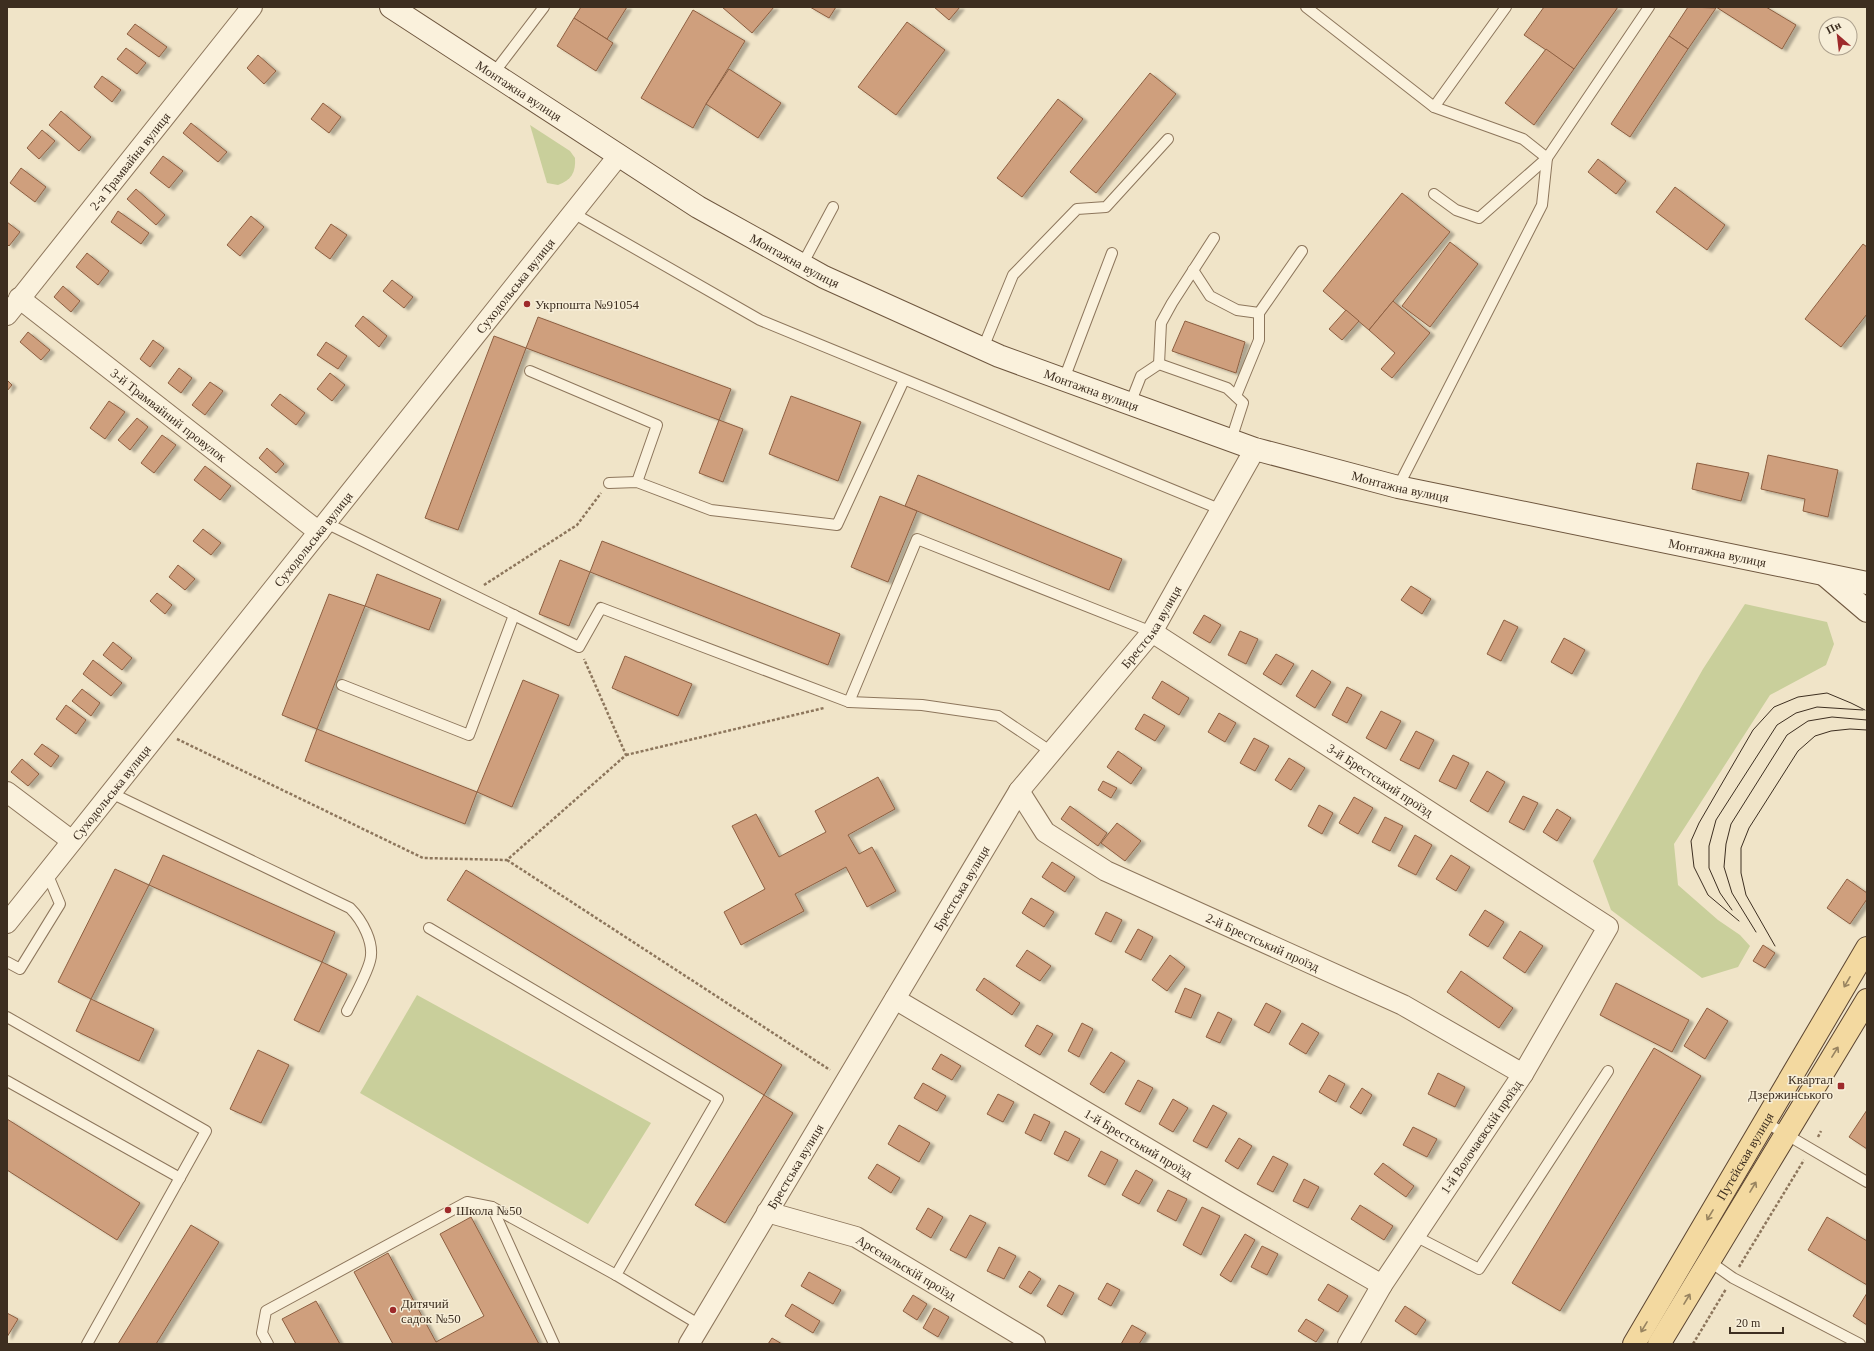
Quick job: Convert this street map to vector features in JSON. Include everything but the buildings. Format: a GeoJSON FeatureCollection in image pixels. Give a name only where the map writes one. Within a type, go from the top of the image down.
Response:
{"type":"FeatureCollection","features":[{"type":"Feature","properties":{"kind":"main road","name":"Путєйская вулиця"},"geometry":{"type":"LineString","coordinates":[[1634,1344],[1867,948]]}},
{"type":"Feature","properties":{"kind":"main road","name":"Путєйская вулиця"},"geometry":{"type":"LineString","coordinates":[[1659,1344],[1867,1000]]}},
{"type":"Feature","properties":{"kind":"street","name":"2-а Трамвайна вулиця"},"geometry":{"type":"LineString","coordinates":[[7,315],[252,7]]}},
{"type":"Feature","properties":{"kind":"street","name":"Монтажна вулиця"},"geometry":{"type":"LineString","coordinates":[[391,7],[698,207],[824,277],[983,348],[1130,404],[1256,449],[1398,487],[1867,583]]}},
{"type":"Feature","properties":{"kind":"street","name":"Суходольська вулиця"},"geometry":{"type":"LineString","coordinates":[[7,923],[619,155]]}},
{"type":"Feature","properties":{"kind":"street","name":"3-й Трамвайний провулок"},"geometry":{"type":"LineString","coordinates":[[19,298],[322,527]]}},
{"type":"Feature","properties":{"kind":"street","name":"Брестська вулиця"},"geometry":{"type":"LineString","coordinates":[[689,1344],[1019,791],[1152,632],[1256,449]]}},
{"type":"Feature","properties":{"kind":"street"},"geometry":{"type":"LineString","coordinates":[[1823,574],[1867,611]]}},
{"type":"Feature","properties":{"kind":"street","name":"3-й Брестський проїзд"},"geometry":{"type":"LineString","coordinates":[[1152,632],[1608,927]]}},
{"type":"Feature","properties":{"kind":"street","name":"2-й Брестський проїзд"},"geometry":{"type":"LineString","coordinates":[[1019,791],[1045,832],[1106,871],[1403,1005],[1524,1074]]}},
{"type":"Feature","properties":{"kind":"street"},"geometry":{"type":"LineString","coordinates":[[7,792],[72,841]]}},
{"type":"Feature","properties":{"kind":"street","name":"1-й Волочаєвскій проїзд"},"geometry":{"type":"LineString","coordinates":[[1348,1344],[1382,1285],[1524,1074],[1608,927]]}},
{"type":"Feature","properties":{"kind":"street","name":"1-й Брестський проїзд"},"geometry":{"type":"LineString","coordinates":[[895,999],[1233,1200],[1382,1285]]}},
{"type":"Feature","properties":{"kind":"street","name":"Арсєнальскій проїзд"},"geometry":{"type":"LineString","coordinates":[[767,1212],[856,1237],[1035,1344]]}},
{"type":"Feature","properties":{"kind":"lane"},"geometry":{"type":"LineString","coordinates":[[493,74],[544,7]]}},
{"type":"Feature","properties":{"kind":"lane"},"geometry":{"type":"LineString","coordinates":[[1306,7],[1434,107],[1523,139],[1547,158]]}},
{"type":"Feature","properties":{"kind":"lane"},"geometry":{"type":"LineString","coordinates":[[1434,107],[1506,7]]}},
{"type":"Feature","properties":{"kind":"lane"},"geometry":{"type":"LineString","coordinates":[[1434,194],[1456,210],[1479,218],[1547,158],[1649,7]]}},
{"type":"Feature","properties":{"kind":"lane"},"geometry":{"type":"LineString","coordinates":[[983,348],[1014,275],[1077,209],[1106,207],[1168,139]]}},
{"type":"Feature","properties":{"kind":"lane"},"geometry":{"type":"LineString","coordinates":[[1398,487],[1542,205],[1547,158]]}},
{"type":"Feature","properties":{"kind":"lane"},"geometry":{"type":"LineString","coordinates":[[802,265],[833,207]]}},
{"type":"Feature","properties":{"kind":"lane"},"geometry":{"type":"LineString","coordinates":[[573,213],[760,320],[1222,510]]}},
{"type":"Feature","properties":{"kind":"lane"},"geometry":{"type":"LineString","coordinates":[[1159,364],[1161,323],[1172,303],[1214,238]]}},
{"type":"Feature","properties":{"kind":"lane"},"geometry":{"type":"LineString","coordinates":[[1236,396],[1259,340],[1259,313],[1302,251]]}},
{"type":"Feature","properties":{"kind":"lane"},"geometry":{"type":"LineString","coordinates":[[1064,379],[1112,253]]}},
{"type":"Feature","properties":{"kind":"lane"},"geometry":{"type":"LineString","coordinates":[[1193,270],[1210,296],[1237,310],[1259,313]]}},
{"type":"Feature","properties":{"kind":"lane"},"geometry":{"type":"LineString","coordinates":[[1159,364],[1227,388],[1243,403],[1231,440]]}},
{"type":"Feature","properties":{"kind":"lane"},"geometry":{"type":"LineString","coordinates":[[1130,404],[1141,376],[1159,364]]}},
{"type":"Feature","properties":{"kind":"lane"},"geometry":{"type":"LineString","coordinates":[[530,371],[657,425],[637,482]]}},
{"type":"Feature","properties":{"kind":"lane"},"geometry":{"type":"LineString","coordinates":[[609,483],[637,482],[711,510],[837,525],[904,380]]}},
{"type":"Feature","properties":{"kind":"lane"},"geometry":{"type":"LineString","coordinates":[[322,527],[470,594],[579,647],[601,608],[850,702],[922,705],[998,716],[1052,753]]}},
{"type":"Feature","properties":{"kind":"lane"},"geometry":{"type":"LineString","coordinates":[[850,702],[917,539],[1152,632]]}},
{"type":"Feature","properties":{"kind":"lane"},"geometry":{"type":"LineString","coordinates":[[342,685],[469,735],[514,615]]}},
{"type":"Feature","properties":{"kind":"lane"},"geometry":{"type":"LineString","coordinates":[[111,793],[350,908],[360,918],[369,940],[370,960],[347,1012]]}},
{"type":"Feature","properties":{"kind":"lane"},"geometry":{"type":"LineString","coordinates":[[7,962],[20,969],[60,904],[47,873]]}},
{"type":"Feature","properties":{"kind":"lane"},"geometry":{"type":"LineString","coordinates":[[429,928],[718,1099],[616,1275]]}},
{"type":"Feature","properties":{"kind":"lane"},"geometry":{"type":"LineString","coordinates":[[7,1017],[206,1131],[87,1344]]}},
{"type":"Feature","properties":{"kind":"lane"},"geometry":{"type":"LineString","coordinates":[[1415,1236],[1479,1269],[1608,1071]]}},
{"type":"Feature","properties":{"kind":"lane"},"geometry":{"type":"LineString","coordinates":[[7,1081],[180,1178]]}},
{"type":"Feature","properties":{"kind":"lane"},"geometry":{"type":"LineString","coordinates":[[1765,1122],[1867,1182]]}},
{"type":"Feature","properties":{"kind":"lane"},"geometry":{"type":"LineString","coordinates":[[268,1344],[262,1333],[266,1311],[467,1202],[492,1207],[616,1275],[700,1325]]}},
{"type":"Feature","properties":{"kind":"lane"},"geometry":{"type":"LineString","coordinates":[[492,1207],[554,1344]]}},
{"type":"Feature","properties":{"kind":"lane"},"geometry":{"type":"LineString","coordinates":[[1709,1261],[1733,1278],[1860,1344]]}},
{"type":"Feature","properties":{"kind":"path"},"geometry":{"type":"LineString","coordinates":[[470,594],[577,525],[609,483]]}},
{"type":"Feature","properties":{"kind":"path"},"geometry":{"type":"LineString","coordinates":[[579,647],[626,755]]}},
{"type":"Feature","properties":{"kind":"path"},"geometry":{"type":"LineString","coordinates":[[507,860],[626,755],[850,702]]}},
{"type":"Feature","properties":{"kind":"path"},"geometry":{"type":"LineString","coordinates":[[160,731],[423,858],[507,860],[833,1072]]}},
{"type":"Feature","properties":{"kind":"path"},"geometry":{"type":"LineString","coordinates":[[1693,1344],[1821,1131]]}},
{"type":"Feature","properties":{"kind":"green space"},"geometry":{"type":"Polygon","coordinates":[[[530,125],[570,151],[575,158],[575,168],[572,175],[566,181],[558,185],[547,183],[530,125]]]}},
{"type":"Feature","properties":{"kind":"green space"},"geometry":{"type":"Polygon","coordinates":[[[1745,604],[1827,622],[1834,644],[1826,665],[1770,695],[1674,844],[1678,885],[1718,920],[1740,935],[1750,946],[1738,967],[1702,978],[1611,910],[1593,861],[1703,669],[1745,604]]]}},
{"type":"Feature","properties":{"kind":"green space"},"geometry":{"type":"Polygon","coordinates":[[[417,995],[651,1123],[588,1224],[360,1093],[417,995]]]}},
{"type":"Feature","properties":{"kind":"tram line"},"geometry":{"type":"LineString","coordinates":[[1739,921],[1708,895],[1694,867],[1691,841],[1699,823],[1753,730],[1774,707],[1798,697],[1827,693],[1865,710]]}},
{"type":"Feature","properties":{"kind":"tram line"},"geometry":{"type":"LineString","coordinates":[[1732,910],[1720,893],[1709,868],[1709,846],[1716,820],[1777,725],[1796,713],[1817,707],[1863,710]]}},
{"type":"Feature","properties":{"kind":"tram line"},"geometry":{"type":"LineString","coordinates":[[1756,932],[1732,893],[1724,867],[1726,844],[1731,824],[1787,735],[1808,721],[1832,717],[1867,720]]}},
{"type":"Feature","properties":{"kind":"tram line"},"geometry":{"type":"LineString","coordinates":[[1775,946],[1746,895],[1741,873],[1741,848],[1749,828],[1798,751],[1815,736],[1831,731],[1850,729],[1867,730]]}},
{"type":"Feature","properties":{"kind":"place","name":"Укрпошта №91054"},"geometry":{"type":"Point","coordinates":[527,304]}},
{"type":"Feature","properties":{"kind":"place","name":"Квартал Дзержинського"},"geometry":{"type":"Point","coordinates":[1841,1086]}},
{"type":"Feature","properties":{"kind":"place","name":"Школа №50"},"geometry":{"type":"Point","coordinates":[448,1210]}},
{"type":"Feature","properties":{"kind":"place","name":"Дитячий садок №50"},"geometry":{"type":"Point","coordinates":[393,1310]}}]}
